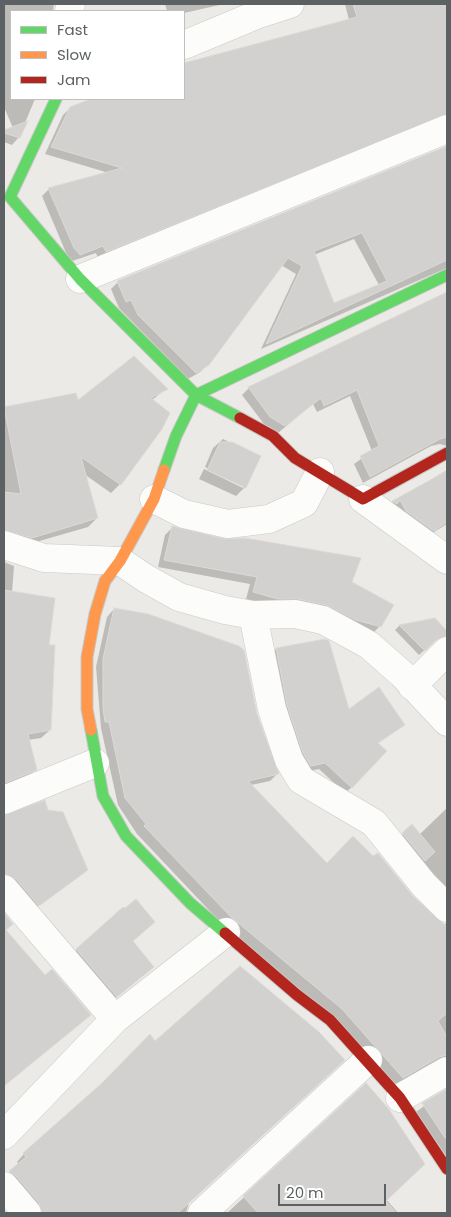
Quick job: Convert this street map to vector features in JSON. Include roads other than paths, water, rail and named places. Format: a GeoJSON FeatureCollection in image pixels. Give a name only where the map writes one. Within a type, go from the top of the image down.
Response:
{"type":"FeatureCollection","features":[{"type":"Feature","properties":{"kind":"street"},"geometry":{"type":"LineString","coordinates":[[185,45],[256,15],[290,4]]}},
{"type":"Feature","properties":{"kind":"street"},"geometry":{"type":"LineString","coordinates":[[55,100],[7,195],[80,279],[196,395],[274,436],[295,458],[363,499],[447,560]]}},
{"type":"Feature","properties":{"kind":"street"},"geometry":{"type":"LineString","coordinates":[[80,279],[447,129]]}},
{"type":"Feature","properties":{"kind":"street"},"geometry":{"type":"LineString","coordinates":[[447,275],[196,395],[176,436],[154,499],[120,562],[105,581],[95,614],[87,657],[87,709],[95,763],[103,796],[126,836],[190,903],[297,995],[330,1020],[368,1060],[400,1098],[447,1170]]}},
{"type":"Feature","properties":{"kind":"street"},"geometry":{"type":"LineString","coordinates":[[363,499],[447,453]]}},
{"type":"Feature","properties":{"kind":"street"},"geometry":{"type":"LineString","coordinates":[[154,499],[184,514],[228,524],[268,519],[304,503],[320,472]]}},
{"type":"Feature","properties":{"kind":"street"},"geometry":{"type":"LineString","coordinates":[[4,545],[44,558],[120,562],[179,597],[225,610],[253,615],[295,614],[323,620],[369,645],[447,722]]}},
{"type":"Feature","properties":{"kind":"street"},"geometry":{"type":"LineString","coordinates":[[253,615],[272,709],[289,760],[301,780],[374,822],[424,885],[447,908]]}},
{"type":"Feature","properties":{"kind":"street"},"geometry":{"type":"LineString","coordinates":[[412,686],[447,651]]}},
{"type":"Feature","properties":{"kind":"street"},"geometry":{"type":"LineString","coordinates":[[4,800],[95,763]]}},
{"type":"Feature","properties":{"kind":"street"},"geometry":{"type":"LineString","coordinates":[[4,889],[115,1018]]}},
{"type":"Feature","properties":{"kind":"street"},"geometry":{"type":"LineString","coordinates":[[4,1136],[115,1018],[226,932]]}},
{"type":"Feature","properties":{"kind":"street"},"geometry":{"type":"LineString","coordinates":[[202,1213],[368,1060]]}},
{"type":"Feature","properties":{"kind":"street"},"geometry":{"type":"LineString","coordinates":[[400,1098],[447,1070]]}},
{"type":"Feature","properties":{"kind":"street"},"geometry":{"type":"LineString","coordinates":[[4,1186],[28,1213]]}}]}
